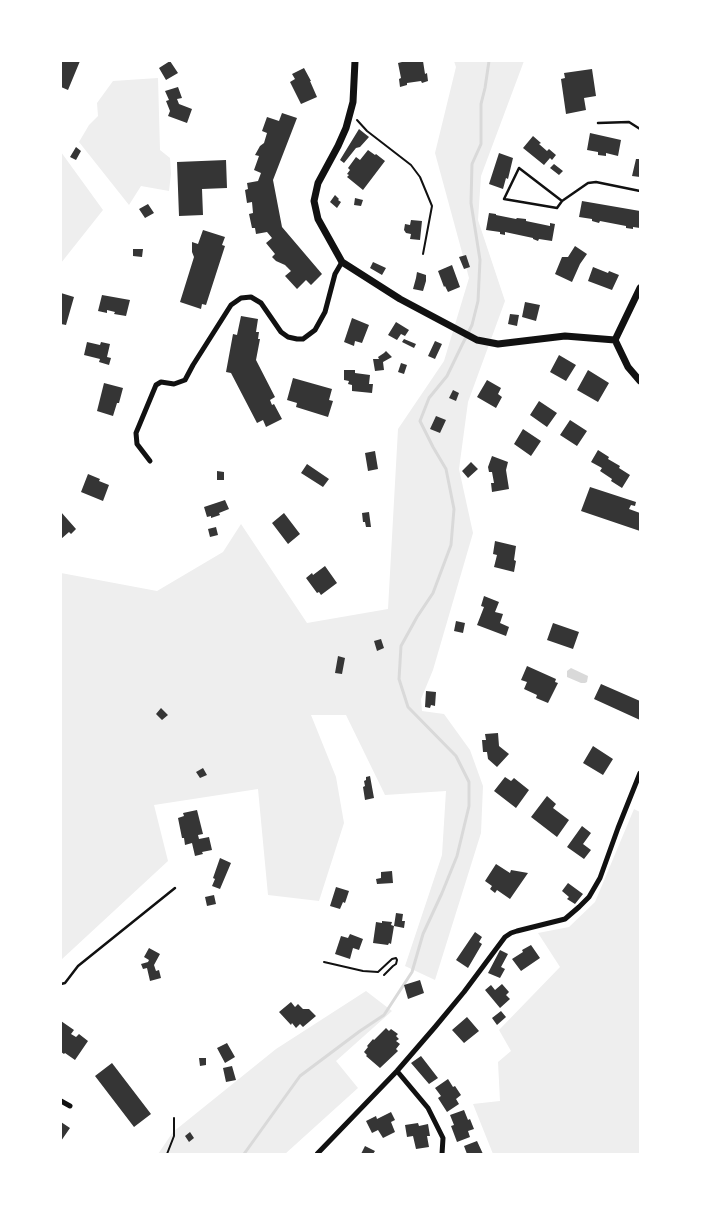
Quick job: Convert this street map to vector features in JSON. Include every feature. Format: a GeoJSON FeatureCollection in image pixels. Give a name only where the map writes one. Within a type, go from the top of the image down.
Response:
{"type":"FeatureCollection","features":[{"type":"Feature","properties":{"kind":"main road"},"geometry":{"type":"LineString","coordinates":[[355,61],[352,102],[346,128],[318,183],[314,201],[318,220],[342,262],[400,299],[477,340],[498,344],[564,336],[615,340]]}},
{"type":"Feature","properties":{"kind":"main road"},"geometry":{"type":"LineString","coordinates":[[615,340],[640,288]]}},
{"type":"Feature","properties":{"kind":"main road"},"geometry":{"type":"LineString","coordinates":[[615,340],[628,367],[640,382]]}},
{"type":"Feature","properties":{"kind":"street"},"geometry":{"type":"LineString","coordinates":[[150,461],[137,444],[136,433],[156,385],[160,382],[174,384],[185,380],[231,305],[241,298],[251,297],[261,303],[281,332],[288,337],[303,339],[315,330],[325,312],[335,274],[342,262]]}},
{"type":"Feature","properties":{"kind":"street"},"geometry":{"type":"LineString","coordinates":[[317,1154],[397,1071],[464,992],[505,937],[517,931],[565,919],[589,897],[600,878],[640,773]]}},
{"type":"Feature","properties":{"kind":"street"},"geometry":{"type":"LineString","coordinates":[[397,1071],[428,1108],[442,1138],[442,1154]]}},
{"type":"Feature","properties":{"kind":"street"},"geometry":{"type":"LineString","coordinates":[[61,1101],[70,1106]]}},
{"type":"Feature","properties":{"kind":"lane"},"geometry":{"type":"LineString","coordinates":[[598,123],[629,122],[640,129]]}},
{"type":"Feature","properties":{"kind":"lane"},"geometry":{"type":"LineString","coordinates":[[562,201],[519,168],[504,199],[557,208],[562,201],[588,183],[596,182],[640,190]]}},
{"type":"Feature","properties":{"kind":"lane"},"geometry":{"type":"LineString","coordinates":[[61,984],[65,983],[78,966],[175,888]]}},
{"type":"Feature","properties":{"kind":"path"},"geometry":{"type":"LineString","coordinates":[[349,117],[358,120],[367,131],[411,165],[420,177],[432,206],[423,254]]}},
{"type":"Feature","properties":{"kind":"path"},"geometry":{"type":"LineString","coordinates":[[324,962],[363,971],[378,972],[392,959],[396,958],[398,960],[396,964],[384,975]]}},
{"type":"Feature","properties":{"kind":"path"},"geometry":{"type":"LineString","coordinates":[[167,1154],[174,1136],[174,1118]]}},
{"type":"Feature","properties":{"kind":"shaded area"},"geometry":{"type":"Polygon","coordinates":[[[454,61],[524,61],[481,176],[478,220],[505,301],[468,402],[459,469],[473,533],[433,670],[421,699],[422,711],[444,714],[470,750],[483,786],[481,833],[435,980],[405,966],[442,855],[446,791],[385,795],[346,715],[311,715],[336,777],[344,823],[319,901],[268,895],[258,789],[154,805],[168,861],[61,960],[61,573],[157,591],[223,552],[241,524],[307,623],[388,609],[398,429],[444,361],[469,278],[435,153],[456,67],[454,61]]]}},
{"type":"Feature","properties":{"kind":"shaded area"},"geometry":{"type":"Polygon","coordinates":[[[158,78],[160,150],[170,158],[169,191],[141,186],[129,205],[79,142],[89,125],[98,116],[97,103],[113,81],[158,78]]]}},
{"type":"Feature","properties":{"kind":"shaded area"},"geometry":{"type":"Polygon","coordinates":[[[61,152],[103,210],[61,263],[61,152]]]}},
{"type":"Feature","properties":{"kind":"shaded area"},"geometry":{"type":"Polygon","coordinates":[[[571,668],[588,676],[587,682],[581,683],[567,677],[567,671],[571,668]]]}},
{"type":"Feature","properties":{"kind":"shaded area"},"geometry":{"type":"Polygon","coordinates":[[[634,809],[640,812],[640,1154],[493,1154],[473,1104],[500,1101],[498,1062],[511,1051],[499,1030],[560,967],[538,933],[569,927],[595,902],[634,809]]]}},
{"type":"Feature","properties":{"kind":"shaded area"},"geometry":{"type":"Polygon","coordinates":[[[366,991],[392,1011],[336,1061],[358,1088],[285,1154],[158,1154],[173,1132],[276,1049],[366,991]]]}},
{"type":"Feature","properties":{"kind":"building"},"geometry":{"type":"Polygon","coordinates":[[[61,61],[80,61],[68,90],[61,87],[61,61]]]}},
{"type":"Feature","properties":{"kind":"building"},"geometry":{"type":"Polygon","coordinates":[[[170,61],[178,73],[166,80],[159,68],[170,61]]]}},
{"type":"Feature","properties":{"kind":"building"},"geometry":{"type":"Polygon","coordinates":[[[423,61],[428,81],[407,83],[407,85],[400,87],[399,79],[401,78],[398,63],[423,61]]]}},
{"type":"Feature","properties":{"kind":"building"},"geometry":{"type":"Polygon","coordinates":[[[304,68],[317,97],[301,104],[290,82],[295,79],[292,74],[304,68]]]}},
{"type":"Feature","properties":{"kind":"building"},"geometry":{"type":"Polygon","coordinates":[[[592,69],[596,96],[584,98],[586,110],[566,114],[561,79],[565,78],[564,73],[592,69]]]}},
{"type":"Feature","properties":{"kind":"building"},"geometry":{"type":"Polygon","coordinates":[[[178,87],[182,98],[177,99],[179,104],[192,109],[187,123],[168,116],[170,111],[166,101],[169,100],[165,91],[178,87]]]}},
{"type":"Feature","properties":{"kind":"building"},"geometry":{"type":"Polygon","coordinates":[[[282,113],[297,118],[273,180],[282,227],[322,274],[311,285],[306,280],[297,289],[285,276],[291,271],[272,257],[275,254],[266,243],[272,238],[267,232],[256,234],[255,228],[252,228],[249,214],[253,213],[252,202],[247,203],[245,190],[248,189],[247,183],[258,181],[261,173],[254,170],[259,156],[255,155],[264,143],[267,133],[262,131],[267,117],[279,121],[282,113]]]}},
{"type":"Feature","properties":{"kind":"building"},"geometry":{"type":"Polygon","coordinates":[[[359,129],[369,137],[360,147],[356,148],[344,163],[340,160],[359,129]]]}},
{"type":"Feature","properties":{"kind":"building"},"geometry":{"type":"Polygon","coordinates":[[[590,133],[621,140],[618,156],[606,153],[606,156],[598,155],[598,152],[587,150],[590,133]]]}},
{"type":"Feature","properties":{"kind":"building"},"geometry":{"type":"Polygon","coordinates":[[[533,136],[547,151],[549,149],[556,155],[552,160],[550,158],[544,165],[523,148],[533,136]]]}},
{"type":"Feature","properties":{"kind":"building"},"geometry":{"type":"Polygon","coordinates":[[[76,147],[81,151],[76,160],[70,157],[76,147]]]}},
{"type":"Feature","properties":{"kind":"building"},"geometry":{"type":"Polygon","coordinates":[[[368,150],[385,161],[363,190],[347,177],[349,175],[347,174],[350,170],[348,168],[356,157],[360,160],[368,150]]]}},
{"type":"Feature","properties":{"kind":"building"},"geometry":{"type":"Polygon","coordinates":[[[499,153],[513,158],[508,179],[506,178],[503,189],[489,184],[499,153]]]}},
{"type":"Feature","properties":{"kind":"building"},"geometry":{"type":"Polygon","coordinates":[[[636,159],[640,159],[640,177],[632,176],[636,159]]]}},
{"type":"Feature","properties":{"kind":"building"},"geometry":{"type":"Polygon","coordinates":[[[226,160],[227,188],[202,189],[203,215],[179,216],[177,162],[226,160]]]}},
{"type":"Feature","properties":{"kind":"building"},"geometry":{"type":"Polygon","coordinates":[[[554,164],[563,171],[559,175],[550,168],[554,164]]]}},
{"type":"Feature","properties":{"kind":"building"},"geometry":{"type":"Polygon","coordinates":[[[335,195],[341,202],[337,208],[330,202],[335,195]]]}},
{"type":"Feature","properties":{"kind":"building"},"geometry":{"type":"Polygon","coordinates":[[[355,198],[363,200],[361,206],[354,205],[355,198]]]}},
{"type":"Feature","properties":{"kind":"building"},"geometry":{"type":"Polygon","coordinates":[[[582,201],[640,211],[640,228],[626,228],[626,226],[600,221],[599,223],[592,221],[592,219],[579,217],[582,201]]]}},
{"type":"Feature","properties":{"kind":"building"},"geometry":{"type":"Polygon","coordinates":[[[148,204],[154,213],[145,218],[139,209],[148,204]]]}},
{"type":"Feature","properties":{"kind":"building"},"geometry":{"type":"Polygon","coordinates":[[[489,213],[516,219],[526,219],[526,221],[550,226],[550,223],[555,224],[552,241],[539,239],[538,241],[533,238],[505,232],[505,235],[500,234],[500,232],[486,230],[489,213]]]}},
{"type":"Feature","properties":{"kind":"building"},"geometry":{"type":"Polygon","coordinates":[[[411,220],[422,221],[420,240],[410,239],[411,234],[406,233],[404,230],[405,224],[410,225],[411,220]]]}},
{"type":"Feature","properties":{"kind":"building"},"geometry":{"type":"Polygon","coordinates":[[[203,230],[225,237],[222,245],[225,246],[206,305],[202,304],[201,309],[180,302],[194,257],[192,242],[198,244],[203,230]]]}},
{"type":"Feature","properties":{"kind":"building"},"geometry":{"type":"Polygon","coordinates":[[[575,246],[587,254],[572,282],[555,274],[562,257],[568,257],[575,246]]]}},
{"type":"Feature","properties":{"kind":"building"},"geometry":{"type":"Polygon","coordinates":[[[133,249],[143,249],[142,257],[133,256],[133,249]]]}},
{"type":"Feature","properties":{"kind":"building"},"geometry":{"type":"Polygon","coordinates":[[[466,255],[470,267],[464,269],[459,257],[466,255]]]}},
{"type":"Feature","properties":{"kind":"building"},"geometry":{"type":"Polygon","coordinates":[[[373,262],[386,268],[382,275],[370,268],[373,262]]]}},
{"type":"Feature","properties":{"kind":"building"},"geometry":{"type":"Polygon","coordinates":[[[452,265],[460,287],[448,292],[438,271],[452,265]]]}},
{"type":"Feature","properties":{"kind":"building"},"geometry":{"type":"Polygon","coordinates":[[[593,267],[619,275],[612,290],[588,281],[593,267]]]}},
{"type":"Feature","properties":{"kind":"building"},"geometry":{"type":"Polygon","coordinates":[[[417,272],[426,275],[423,291],[413,289],[417,272]]]}},
{"type":"Feature","properties":{"kind":"building"},"geometry":{"type":"Polygon","coordinates":[[[61,293],[74,297],[66,325],[61,324],[61,293]]]}},
{"type":"Feature","properties":{"kind":"building"},"geometry":{"type":"Polygon","coordinates":[[[102,295],[130,300],[126,316],[114,314],[115,312],[107,310],[107,313],[98,311],[102,295]]]}},
{"type":"Feature","properties":{"kind":"building"},"geometry":{"type":"Polygon","coordinates":[[[525,302],[540,305],[536,321],[522,317],[525,302]]]}},
{"type":"Feature","properties":{"kind":"building"},"geometry":{"type":"Polygon","coordinates":[[[510,314],[519,315],[517,326],[508,324],[510,314]]]}},
{"type":"Feature","properties":{"kind":"building"},"geometry":{"type":"Polygon","coordinates":[[[241,316],[258,319],[256,332],[259,332],[258,339],[260,339],[256,360],[275,397],[270,400],[272,405],[274,404],[282,419],[266,427],[263,420],[257,423],[231,373],[226,372],[233,334],[237,335],[241,316]]]}},
{"type":"Feature","properties":{"kind":"building"},"geometry":{"type":"Polygon","coordinates":[[[352,318],[369,325],[362,343],[355,341],[354,346],[344,342],[352,318]]]}},
{"type":"Feature","properties":{"kind":"building"},"geometry":{"type":"Polygon","coordinates":[[[396,322],[409,330],[405,336],[401,334],[397,340],[388,335],[396,322]]]}},
{"type":"Feature","properties":{"kind":"building"},"geometry":{"type":"Polygon","coordinates":[[[404,339],[416,344],[414,348],[402,342],[404,339]]]}},
{"type":"Feature","properties":{"kind":"building"},"geometry":{"type":"Polygon","coordinates":[[[435,341],[442,344],[435,359],[428,356],[435,341]]]}},
{"type":"Feature","properties":{"kind":"building"},"geometry":{"type":"Polygon","coordinates":[[[87,342],[100,345],[101,342],[110,344],[107,357],[111,358],[109,365],[99,362],[100,359],[84,355],[87,342]]]}},
{"type":"Feature","properties":{"kind":"building"},"geometry":{"type":"Polygon","coordinates":[[[386,351],[392,357],[383,362],[384,370],[375,371],[373,359],[379,359],[378,357],[386,351]]]}},
{"type":"Feature","properties":{"kind":"building"},"geometry":{"type":"Polygon","coordinates":[[[559,355],[576,365],[566,381],[550,372],[559,355]]]}},
{"type":"Feature","properties":{"kind":"building"},"geometry":{"type":"Polygon","coordinates":[[[401,363],[407,365],[404,374],[398,372],[401,363]]]}},
{"type":"Feature","properties":{"kind":"building"},"geometry":{"type":"Polygon","coordinates":[[[344,370],[355,370],[355,373],[370,375],[369,384],[373,384],[372,393],[352,391],[352,385],[348,384],[349,381],[344,380],[344,370]]]}},
{"type":"Feature","properties":{"kind":"building"},"geometry":{"type":"Polygon","coordinates":[[[588,370],[609,383],[598,402],[577,390],[588,370]]]}},
{"type":"Feature","properties":{"kind":"building"},"geometry":{"type":"Polygon","coordinates":[[[293,378],[332,389],[329,400],[333,401],[328,417],[296,407],[297,403],[287,400],[293,378]]]}},
{"type":"Feature","properties":{"kind":"building"},"geometry":{"type":"Polygon","coordinates":[[[487,380],[501,388],[498,394],[502,397],[496,408],[477,397],[487,380]]]}},
{"type":"Feature","properties":{"kind":"building"},"geometry":{"type":"Polygon","coordinates":[[[104,383],[123,388],[113,416],[97,411],[104,383]]]}},
{"type":"Feature","properties":{"kind":"building"},"geometry":{"type":"Polygon","coordinates":[[[453,390],[459,393],[456,401],[449,398],[453,390]]]}},
{"type":"Feature","properties":{"kind":"building"},"geometry":{"type":"Polygon","coordinates":[[[539,401],[557,413],[547,427],[530,415],[539,401]]]}},
{"type":"Feature","properties":{"kind":"building"},"geometry":{"type":"Polygon","coordinates":[[[436,416],[446,420],[440,433],[430,429],[436,416]]]}},
{"type":"Feature","properties":{"kind":"building"},"geometry":{"type":"Polygon","coordinates":[[[570,420],[587,431],[577,446],[560,435],[570,420]]]}},
{"type":"Feature","properties":{"kind":"building"},"geometry":{"type":"Polygon","coordinates":[[[523,429],[541,441],[531,456],[514,444],[523,429]]]}},
{"type":"Feature","properties":{"kind":"building"},"geometry":{"type":"Polygon","coordinates":[[[598,450],[630,475],[622,488],[600,471],[602,468],[591,462],[598,450]]]}},
{"type":"Feature","properties":{"kind":"building"},"geometry":{"type":"Polygon","coordinates":[[[375,451],[378,469],[368,471],[365,453],[375,451]]]}},
{"type":"Feature","properties":{"kind":"building"},"geometry":{"type":"Polygon","coordinates":[[[492,456],[508,462],[506,470],[509,489],[492,492],[491,483],[494,483],[492,472],[489,472],[488,467],[492,456]]]}},
{"type":"Feature","properties":{"kind":"building"},"geometry":{"type":"Polygon","coordinates":[[[471,462],[478,469],[468,478],[462,471],[471,462]]]}},
{"type":"Feature","properties":{"kind":"building"},"geometry":{"type":"Polygon","coordinates":[[[307,464],[329,479],[323,487],[301,473],[307,464]]]}},
{"type":"Feature","properties":{"kind":"building"},"geometry":{"type":"Polygon","coordinates":[[[217,471],[224,472],[224,480],[217,480],[217,471]]]}},
{"type":"Feature","properties":{"kind":"building"},"geometry":{"type":"Polygon","coordinates":[[[88,474],[109,485],[103,501],[81,492],[88,474]]]}},
{"type":"Feature","properties":{"kind":"building"},"geometry":{"type":"Polygon","coordinates":[[[590,487],[636,502],[635,506],[631,505],[629,509],[640,513],[640,531],[581,511],[590,487]]]}},
{"type":"Feature","properties":{"kind":"building"},"geometry":{"type":"Polygon","coordinates":[[[225,500],[229,509],[219,513],[220,515],[211,518],[211,516],[207,517],[204,507],[225,500]]]}},
{"type":"Feature","properties":{"kind":"building"},"geometry":{"type":"Polygon","coordinates":[[[61,512],[76,529],[61,539],[61,512]]]}},
{"type":"Feature","properties":{"kind":"building"},"geometry":{"type":"Polygon","coordinates":[[[369,512],[371,527],[366,527],[365,522],[363,522],[362,513],[369,512]]]}},
{"type":"Feature","properties":{"kind":"building"},"geometry":{"type":"Polygon","coordinates":[[[284,513],[300,534],[288,544],[272,523],[284,513]]]}},
{"type":"Feature","properties":{"kind":"building"},"geometry":{"type":"Polygon","coordinates":[[[216,527],[218,535],[210,537],[208,529],[216,527]]]}},
{"type":"Feature","properties":{"kind":"building"},"geometry":{"type":"Polygon","coordinates":[[[495,541],[516,546],[514,572],[494,567],[497,555],[493,554],[495,541]]]}},
{"type":"Feature","properties":{"kind":"building"},"geometry":{"type":"Polygon","coordinates":[[[325,566],[337,583],[321,595],[319,592],[317,593],[306,578],[325,566]]]}},
{"type":"Feature","properties":{"kind":"building"},"geometry":{"type":"Polygon","coordinates":[[[484,596],[499,602],[495,612],[503,614],[500,623],[509,627],[506,636],[477,625],[484,607],[481,606],[484,596]]]}},
{"type":"Feature","properties":{"kind":"building"},"geometry":{"type":"Polygon","coordinates":[[[456,621],[465,623],[463,633],[454,631],[456,621]]]}},
{"type":"Feature","properties":{"kind":"building"},"geometry":{"type":"Polygon","coordinates":[[[553,623],[579,632],[573,649],[547,640],[553,623]]]}},
{"type":"Feature","properties":{"kind":"building"},"geometry":{"type":"Polygon","coordinates":[[[381,639],[384,648],[377,651],[374,641],[381,639]]]}},
{"type":"Feature","properties":{"kind":"building"},"geometry":{"type":"Polygon","coordinates":[[[338,656],[345,658],[342,674],[335,673],[338,656]]]}},
{"type":"Feature","properties":{"kind":"building"},"geometry":{"type":"Polygon","coordinates":[[[527,666],[556,679],[555,682],[558,683],[548,703],[536,698],[537,695],[524,689],[527,682],[521,680],[527,666]]]}},
{"type":"Feature","properties":{"kind":"building"},"geometry":{"type":"Polygon","coordinates":[[[601,684],[640,701],[640,720],[594,699],[601,684]]]}},
{"type":"Feature","properties":{"kind":"building"},"geometry":{"type":"Polygon","coordinates":[[[426,691],[436,692],[435,706],[425,707],[426,691]]]}},
{"type":"Feature","properties":{"kind":"building"},"geometry":{"type":"Polygon","coordinates":[[[161,708],[168,715],[162,720],[156,714],[161,708]]]}},
{"type":"Feature","properties":{"kind":"building"},"geometry":{"type":"Polygon","coordinates":[[[498,733],[499,746],[509,754],[497,767],[488,759],[487,752],[483,752],[482,740],[486,740],[485,734],[498,733]]]}},
{"type":"Feature","properties":{"kind":"building"},"geometry":{"type":"Polygon","coordinates":[[[593,746],[613,759],[603,775],[583,763],[593,746]]]}},
{"type":"Feature","properties":{"kind":"building"},"geometry":{"type":"Polygon","coordinates":[[[203,768],[207,775],[200,778],[196,772],[203,768]]]}},
{"type":"Feature","properties":{"kind":"building"},"geometry":{"type":"Polygon","coordinates":[[[370,776],[374,798],[365,800],[364,781],[366,777],[370,776]]]}},
{"type":"Feature","properties":{"kind":"building"},"geometry":{"type":"Polygon","coordinates":[[[505,777],[511,781],[514,778],[529,790],[516,808],[494,791],[505,777]]]}},
{"type":"Feature","properties":{"kind":"building"},"geometry":{"type":"Polygon","coordinates":[[[547,796],[556,804],[553,808],[569,820],[557,837],[531,817],[547,796]]]}},
{"type":"Feature","properties":{"kind":"building"},"geometry":{"type":"Polygon","coordinates":[[[197,810],[203,834],[198,835],[199,839],[209,837],[212,850],[195,856],[192,843],[185,845],[178,818],[184,816],[183,813],[197,810]]]}},
{"type":"Feature","properties":{"kind":"building"},"geometry":{"type":"Polygon","coordinates":[[[582,826],[591,833],[583,844],[591,850],[584,859],[567,847],[582,826]]]}},
{"type":"Feature","properties":{"kind":"building"},"geometry":{"type":"Polygon","coordinates":[[[220,858],[231,863],[220,889],[212,886],[220,858]]]}},
{"type":"Feature","properties":{"kind":"building"},"geometry":{"type":"Polygon","coordinates":[[[496,864],[510,873],[511,870],[528,873],[510,899],[497,890],[495,893],[490,889],[492,886],[485,881],[496,864]]]}},
{"type":"Feature","properties":{"kind":"building"},"geometry":{"type":"Polygon","coordinates":[[[392,871],[393,883],[377,884],[376,879],[381,878],[381,872],[392,871]]]}},
{"type":"Feature","properties":{"kind":"building"},"geometry":{"type":"Polygon","coordinates":[[[568,883],[583,894],[575,904],[567,899],[569,897],[562,891],[568,883]]]}},
{"type":"Feature","properties":{"kind":"building"},"geometry":{"type":"Polygon","coordinates":[[[336,887],[349,891],[345,903],[343,902],[340,909],[330,906],[336,887]]]}},
{"type":"Feature","properties":{"kind":"building"},"geometry":{"type":"Polygon","coordinates":[[[214,895],[216,904],[207,906],[205,897],[214,895]]]}},
{"type":"Feature","properties":{"kind":"building"},"geometry":{"type":"Polygon","coordinates":[[[396,913],[403,914],[404,928],[394,926],[396,913]]]}},
{"type":"Feature","properties":{"kind":"building"},"geometry":{"type":"Polygon","coordinates":[[[382,921],[392,922],[391,925],[394,926],[391,944],[389,943],[388,945],[373,943],[376,922],[382,923],[382,921]]]}},
{"type":"Feature","properties":{"kind":"building"},"geometry":{"type":"Polygon","coordinates":[[[475,932],[482,937],[479,942],[482,944],[468,968],[456,960],[475,932]]]}},
{"type":"Feature","properties":{"kind":"building"},"geometry":{"type":"Polygon","coordinates":[[[350,934],[363,939],[359,950],[353,948],[350,959],[335,954],[341,936],[348,938],[350,934]]]}},
{"type":"Feature","properties":{"kind":"building"},"geometry":{"type":"Polygon","coordinates":[[[531,945],[540,958],[521,971],[512,959],[531,945]]]}},
{"type":"Feature","properties":{"kind":"building"},"geometry":{"type":"Polygon","coordinates":[[[149,948],[160,954],[154,965],[156,971],[159,970],[161,978],[150,981],[147,968],[143,969],[141,964],[149,960],[144,957],[149,948]]]}},
{"type":"Feature","properties":{"kind":"building"},"geometry":{"type":"Polygon","coordinates":[[[500,950],[508,954],[501,967],[505,969],[500,978],[488,973],[500,950]]]}},
{"type":"Feature","properties":{"kind":"building"},"geometry":{"type":"Polygon","coordinates":[[[420,980],[424,993],[408,999],[404,985],[420,980]]]}},
{"type":"Feature","properties":{"kind":"building"},"geometry":{"type":"Polygon","coordinates":[[[502,984],[509,992],[506,995],[510,999],[500,1008],[485,990],[491,985],[495,990],[502,984]]]}},
{"type":"Feature","properties":{"kind":"building"},"geometry":{"type":"Polygon","coordinates":[[[291,1002],[295,1007],[298,1004],[303,1009],[309,1009],[316,1016],[303,1027],[300,1024],[296,1028],[279,1012],[291,1002]]]}},
{"type":"Feature","properties":{"kind":"building"},"geometry":{"type":"Polygon","coordinates":[[[501,1011],[506,1017],[497,1025],[492,1018],[501,1011]]]}},
{"type":"Feature","properties":{"kind":"building"},"geometry":{"type":"Polygon","coordinates":[[[467,1017],[479,1031],[464,1043],[452,1030],[467,1017]]]}},
{"type":"Feature","properties":{"kind":"building"},"geometry":{"type":"Polygon","coordinates":[[[61,1021],[74,1030],[71,1034],[76,1037],[79,1034],[88,1041],[75,1060],[61,1052],[61,1021]]]}},
{"type":"Feature","properties":{"kind":"building"},"geometry":{"type":"Polygon","coordinates":[[[386,1028],[398,1034],[396,1036],[399,1039],[396,1041],[400,1044],[396,1049],[398,1051],[380,1068],[364,1052],[373,1039],[386,1028]]]}},
{"type":"Feature","properties":{"kind":"building"},"geometry":{"type":"Polygon","coordinates":[[[227,1043],[235,1057],[225,1063],[217,1048],[227,1043]]]}},
{"type":"Feature","properties":{"kind":"building"},"geometry":{"type":"Polygon","coordinates":[[[421,1056],[438,1078],[429,1084],[411,1063],[421,1056]]]}},
{"type":"Feature","properties":{"kind":"building"},"geometry":{"type":"Polygon","coordinates":[[[199,1058],[206,1058],[206,1065],[200,1066],[199,1058]]]}},
{"type":"Feature","properties":{"kind":"building"},"geometry":{"type":"Polygon","coordinates":[[[112,1063],[151,1114],[134,1127],[95,1076],[112,1063]]]}},
{"type":"Feature","properties":{"kind":"building"},"geometry":{"type":"Polygon","coordinates":[[[232,1066],[236,1080],[226,1082],[223,1068],[232,1066]]]}},
{"type":"Feature","properties":{"kind":"building"},"geometry":{"type":"Polygon","coordinates":[[[448,1079],[461,1095],[456,1099],[459,1104],[447,1112],[438,1098],[441,1096],[435,1088],[448,1079]]]}},
{"type":"Feature","properties":{"kind":"building"},"geometry":{"type":"Polygon","coordinates":[[[464,1110],[474,1129],[468,1131],[470,1137],[457,1142],[451,1126],[454,1125],[450,1115],[464,1110]]]}},
{"type":"Feature","properties":{"kind":"building"},"geometry":{"type":"Polygon","coordinates":[[[391,1112],[395,1120],[391,1122],[395,1132],[383,1138],[378,1130],[372,1133],[366,1121],[376,1116],[377,1119],[391,1112]]]}},
{"type":"Feature","properties":{"kind":"building"},"geometry":{"type":"Polygon","coordinates":[[[61,1122],[70,1128],[61,1141],[61,1122]]]}},
{"type":"Feature","properties":{"kind":"building"},"geometry":{"type":"Polygon","coordinates":[[[418,1123],[419,1126],[428,1124],[430,1136],[427,1136],[429,1147],[416,1149],[413,1136],[407,1137],[405,1125],[418,1123]]]}},
{"type":"Feature","properties":{"kind":"building"},"geometry":{"type":"Polygon","coordinates":[[[190,1132],[194,1138],[189,1142],[185,1136],[190,1132]]]}},
{"type":"Feature","properties":{"kind":"building"},"geometry":{"type":"Polygon","coordinates":[[[477,1141],[483,1154],[467,1154],[464,1146],[477,1141]]]}},
{"type":"Feature","properties":{"kind":"building"},"geometry":{"type":"Polygon","coordinates":[[[365,1146],[375,1151],[373,1154],[361,1154],[365,1146]]]}},
{"type":"Feature","properties":{"kind":"waterway"},"geometry":{"type":"LineString","coordinates":[[244,1154],[300,1076],[384,1015],[412,972],[423,934],[457,856],[469,806],[469,782],[456,756],[408,707],[399,679],[401,646],[433,593],[451,545],[454,509],[446,469],[420,421],[429,398],[447,376],[472,325],[478,301],[480,260],[471,203],[472,164],[481,144],[481,104],[489,61]]}}]}
